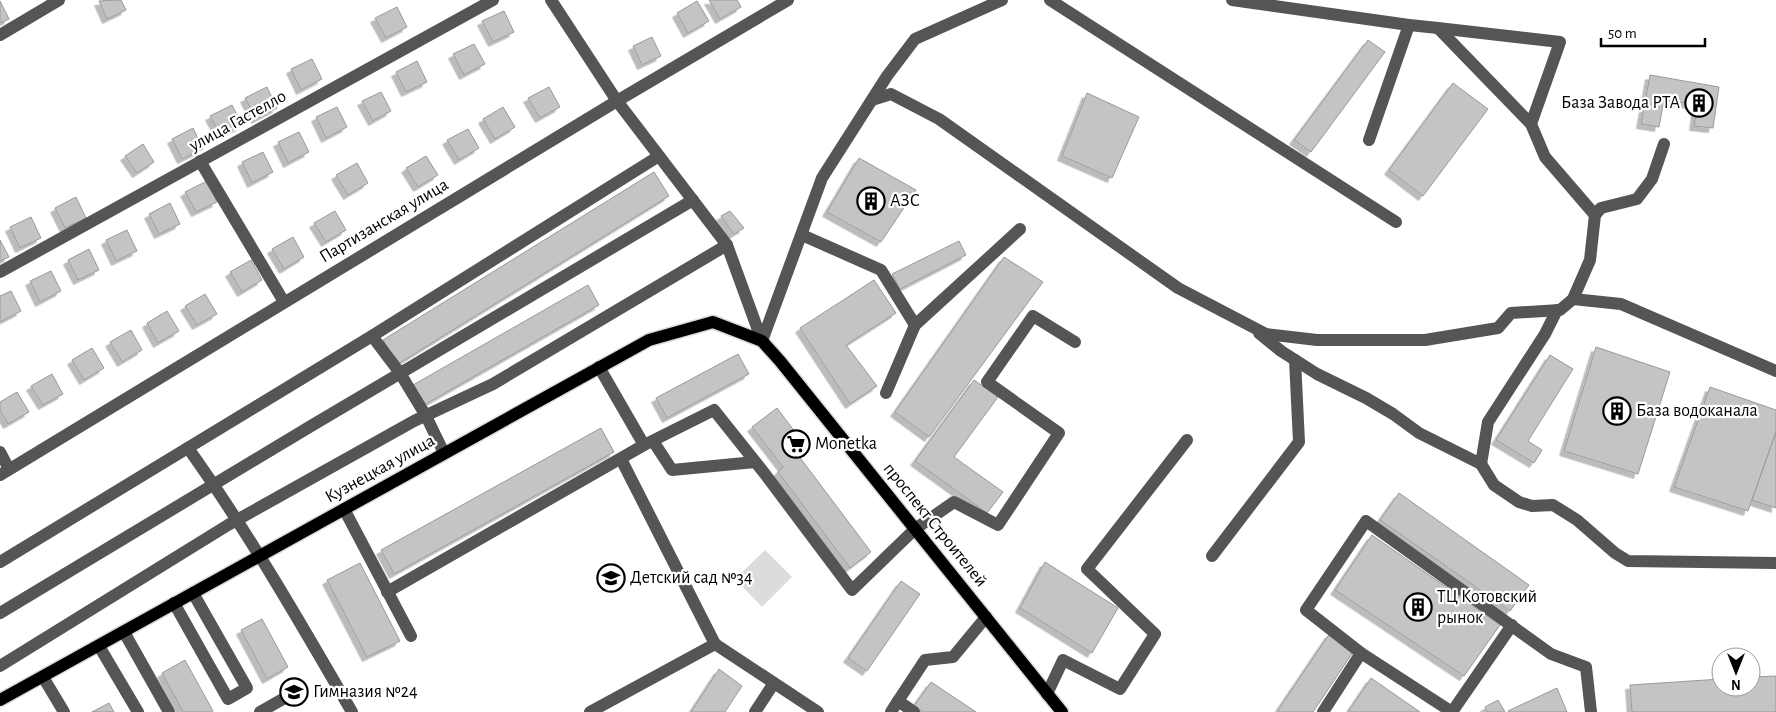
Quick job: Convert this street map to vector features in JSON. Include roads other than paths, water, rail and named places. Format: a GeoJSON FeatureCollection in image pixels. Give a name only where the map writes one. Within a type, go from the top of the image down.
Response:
{"type":"FeatureCollection","features":[{"type":"Feature","properties":{"kind":"main road","name":"Кузнецкая улица"},"geometry":{"type":"LineString","coordinates":[[0,700],[649,340],[714,322],[762,341],[780,361]]}},
{"type":"Feature","properties":{"kind":"main road","name":"проспект Строителей"},"geometry":{"type":"LineString","coordinates":[[780,361],[1062,712]]}},
{"type":"Feature","properties":{"kind":"street"},"geometry":{"type":"LineString","coordinates":[[0,35],[59,0]]}},
{"type":"Feature","properties":{"kind":"street","name":"улица Гастелло"},"geometry":{"type":"LineString","coordinates":[[0,272],[493,0]]}},
{"type":"Feature","properties":{"kind":"street"},"geometry":{"type":"LineString","coordinates":[[551,0],[617,101],[727,245],[762,341]]}},
{"type":"Feature","properties":{"kind":"street","name":"Партизанская улица"},"geometry":{"type":"LineString","coordinates":[[5,472],[617,101],[788,0]]}},
{"type":"Feature","properties":{"kind":"street"},"geometry":{"type":"LineString","coordinates":[[762,341],[822,178],[887,76],[915,39],[1002,0]]}},
{"type":"Feature","properties":{"kind":"street"},"geometry":{"type":"LineString","coordinates":[[1050,0],[1396,222]]}},
{"type":"Feature","properties":{"kind":"street"},"geometry":{"type":"LineString","coordinates":[[1232,0],[1409,25],[1560,42],[1531,124]]}},
{"type":"Feature","properties":{"kind":"street"},"geometry":{"type":"LineString","coordinates":[[1369,140],[1409,25]]}},
{"type":"Feature","properties":{"kind":"street"},"geometry":{"type":"LineString","coordinates":[[1438,28],[1531,124],[1545,157],[1595,215]]}},
{"type":"Feature","properties":{"kind":"street"},"geometry":{"type":"LineString","coordinates":[[872,100],[891,94],[939,119],[1178,288],[1266,334],[1317,340],[1425,340],[1498,328],[1510,313],[1560,310],[1573,299],[1590,260],[1595,215],[1601,208],[1637,198],[1652,179],[1664,144]]}},
{"type":"Feature","properties":{"kind":"street"},"geometry":{"type":"LineString","coordinates":[[0,562],[372,336],[659,156]]}},
{"type":"Feature","properties":{"kind":"street"},"geometry":{"type":"LineString","coordinates":[[200,161],[284,302]]}},
{"type":"Feature","properties":{"kind":"street"},"geometry":{"type":"LineString","coordinates":[[0,613],[693,200]]}},
{"type":"Feature","properties":{"kind":"street"},"geometry":{"type":"LineString","coordinates":[[886,394],[915,324],[1020,229]]}},
{"type":"Feature","properties":{"kind":"street"},"geometry":{"type":"LineString","coordinates":[[802,235],[881,270],[915,324]]}},
{"type":"Feature","properties":{"kind":"street"},"geometry":{"type":"LineString","coordinates":[[0,666],[237,520],[426,416],[493,384],[727,245]]}},
{"type":"Feature","properties":{"kind":"street"},"geometry":{"type":"LineString","coordinates":[[1573,299],[1622,304],[1776,371]]}},
{"type":"Feature","properties":{"kind":"street"},"geometry":{"type":"LineString","coordinates":[[1481,464],[1488,422],[1545,334],[1557,310]]}},
{"type":"Feature","properties":{"kind":"street"},"geometry":{"type":"LineString","coordinates":[[387,592],[649,443],[714,410],[852,590],[915,529],[954,502],[998,526],[1059,433],[987,382],[1033,316],[1075,342]]}},
{"type":"Feature","properties":{"kind":"street"},"geometry":{"type":"LineString","coordinates":[[1248,324],[1295,360],[1317,374],[1380,406],[1419,433],[1481,464],[1494,485],[1519,502],[1532,506],[1553,505],[1577,520],[1615,554],[1628,561],[1776,562]]}},
{"type":"Feature","properties":{"kind":"street"},"geometry":{"type":"LineString","coordinates":[[372,336],[400,373],[426,416],[444,453]]}},
{"type":"Feature","properties":{"kind":"street"},"geometry":{"type":"LineString","coordinates":[[1212,556],[1299,442],[1295,360]]}},
{"type":"Feature","properties":{"kind":"street"},"geometry":{"type":"LineString","coordinates":[[599,367],[649,443],[672,470],[755,462]]}},
{"type":"Feature","properties":{"kind":"street"},"geometry":{"type":"LineString","coordinates":[[1047,694],[1063,660],[1120,689],[1156,634],[1087,569],[1187,440]]}},
{"type":"Feature","properties":{"kind":"street"},"geometry":{"type":"LineString","coordinates":[[188,448],[214,484],[280,588],[352,712]]}},
{"type":"Feature","properties":{"kind":"street"},"geometry":{"type":"LineString","coordinates":[[0,452],[5,472]]}},
{"type":"Feature","properties":{"kind":"street"},"geometry":{"type":"LineString","coordinates":[[621,459],[715,644],[818,712]]}},
{"type":"Feature","properties":{"kind":"street"},"geometry":{"type":"LineString","coordinates":[[344,509],[410,636]]}},
{"type":"Feature","properties":{"kind":"street"},"geometry":{"type":"LineString","coordinates":[[1512,625],[1452,712],[1361,653],[1306,610],[1366,521],[1512,625],[1551,654],[1586,667],[1591,712]]}},
{"type":"Feature","properties":{"kind":"street"},"geometry":{"type":"LineString","coordinates":[[174,603],[228,699],[247,688],[193,593]]}},
{"type":"Feature","properties":{"kind":"street"},"geometry":{"type":"LineString","coordinates":[[914,712],[894,707],[925,660],[953,656],[986,617]]}},
{"type":"Feature","properties":{"kind":"street"},"geometry":{"type":"LineString","coordinates":[[124,632],[169,712]]}},
{"type":"Feature","properties":{"kind":"street"},"geometry":{"type":"LineString","coordinates":[[590,712],[715,644]]}},
{"type":"Feature","properties":{"kind":"street"},"geometry":{"type":"LineString","coordinates":[[99,646],[138,712]]}},
{"type":"Feature","properties":{"kind":"street"},"geometry":{"type":"LineString","coordinates":[[1323,712],[1361,653]]}},
{"type":"Feature","properties":{"kind":"street"},"geometry":{"type":"LineString","coordinates":[[43,677],[64,712]]}},
{"type":"Feature","properties":{"kind":"street"},"geometry":{"type":"LineString","coordinates":[[754,712],[774,683]]}},
{"type":"Feature","properties":{"kind":"street"},"geometry":{"type":"LineString","coordinates":[[260,712],[297,691]]}},
{"type":"Feature","properties":{"kind":"place","name":"База Завода РТА"},"geometry":{"type":"Point","coordinates":[1699,103]}},
{"type":"Feature","properties":{"kind":"place","name":"АЗС"},"geometry":{"type":"Point","coordinates":[871,201]}},
{"type":"Feature","properties":{"kind":"place","name":"База водоканала"},"geometry":{"type":"Point","coordinates":[1617,411]}},
{"type":"Feature","properties":{"kind":"place","name":"Monetka"},"geometry":{"type":"Point","coordinates":[796,444]}},
{"type":"Feature","properties":{"kind":"place","name":"Детский сад №34"},"geometry":{"type":"Point","coordinates":[611,578]}},
{"type":"Feature","properties":{"kind":"place","name":"ТЦ Котовский рынок"},"geometry":{"type":"Point","coordinates":[1418,607]}},
{"type":"Feature","properties":{"kind":"place","name":"Гимназия №24"},"geometry":{"type":"Point","coordinates":[294,692]}}]}
